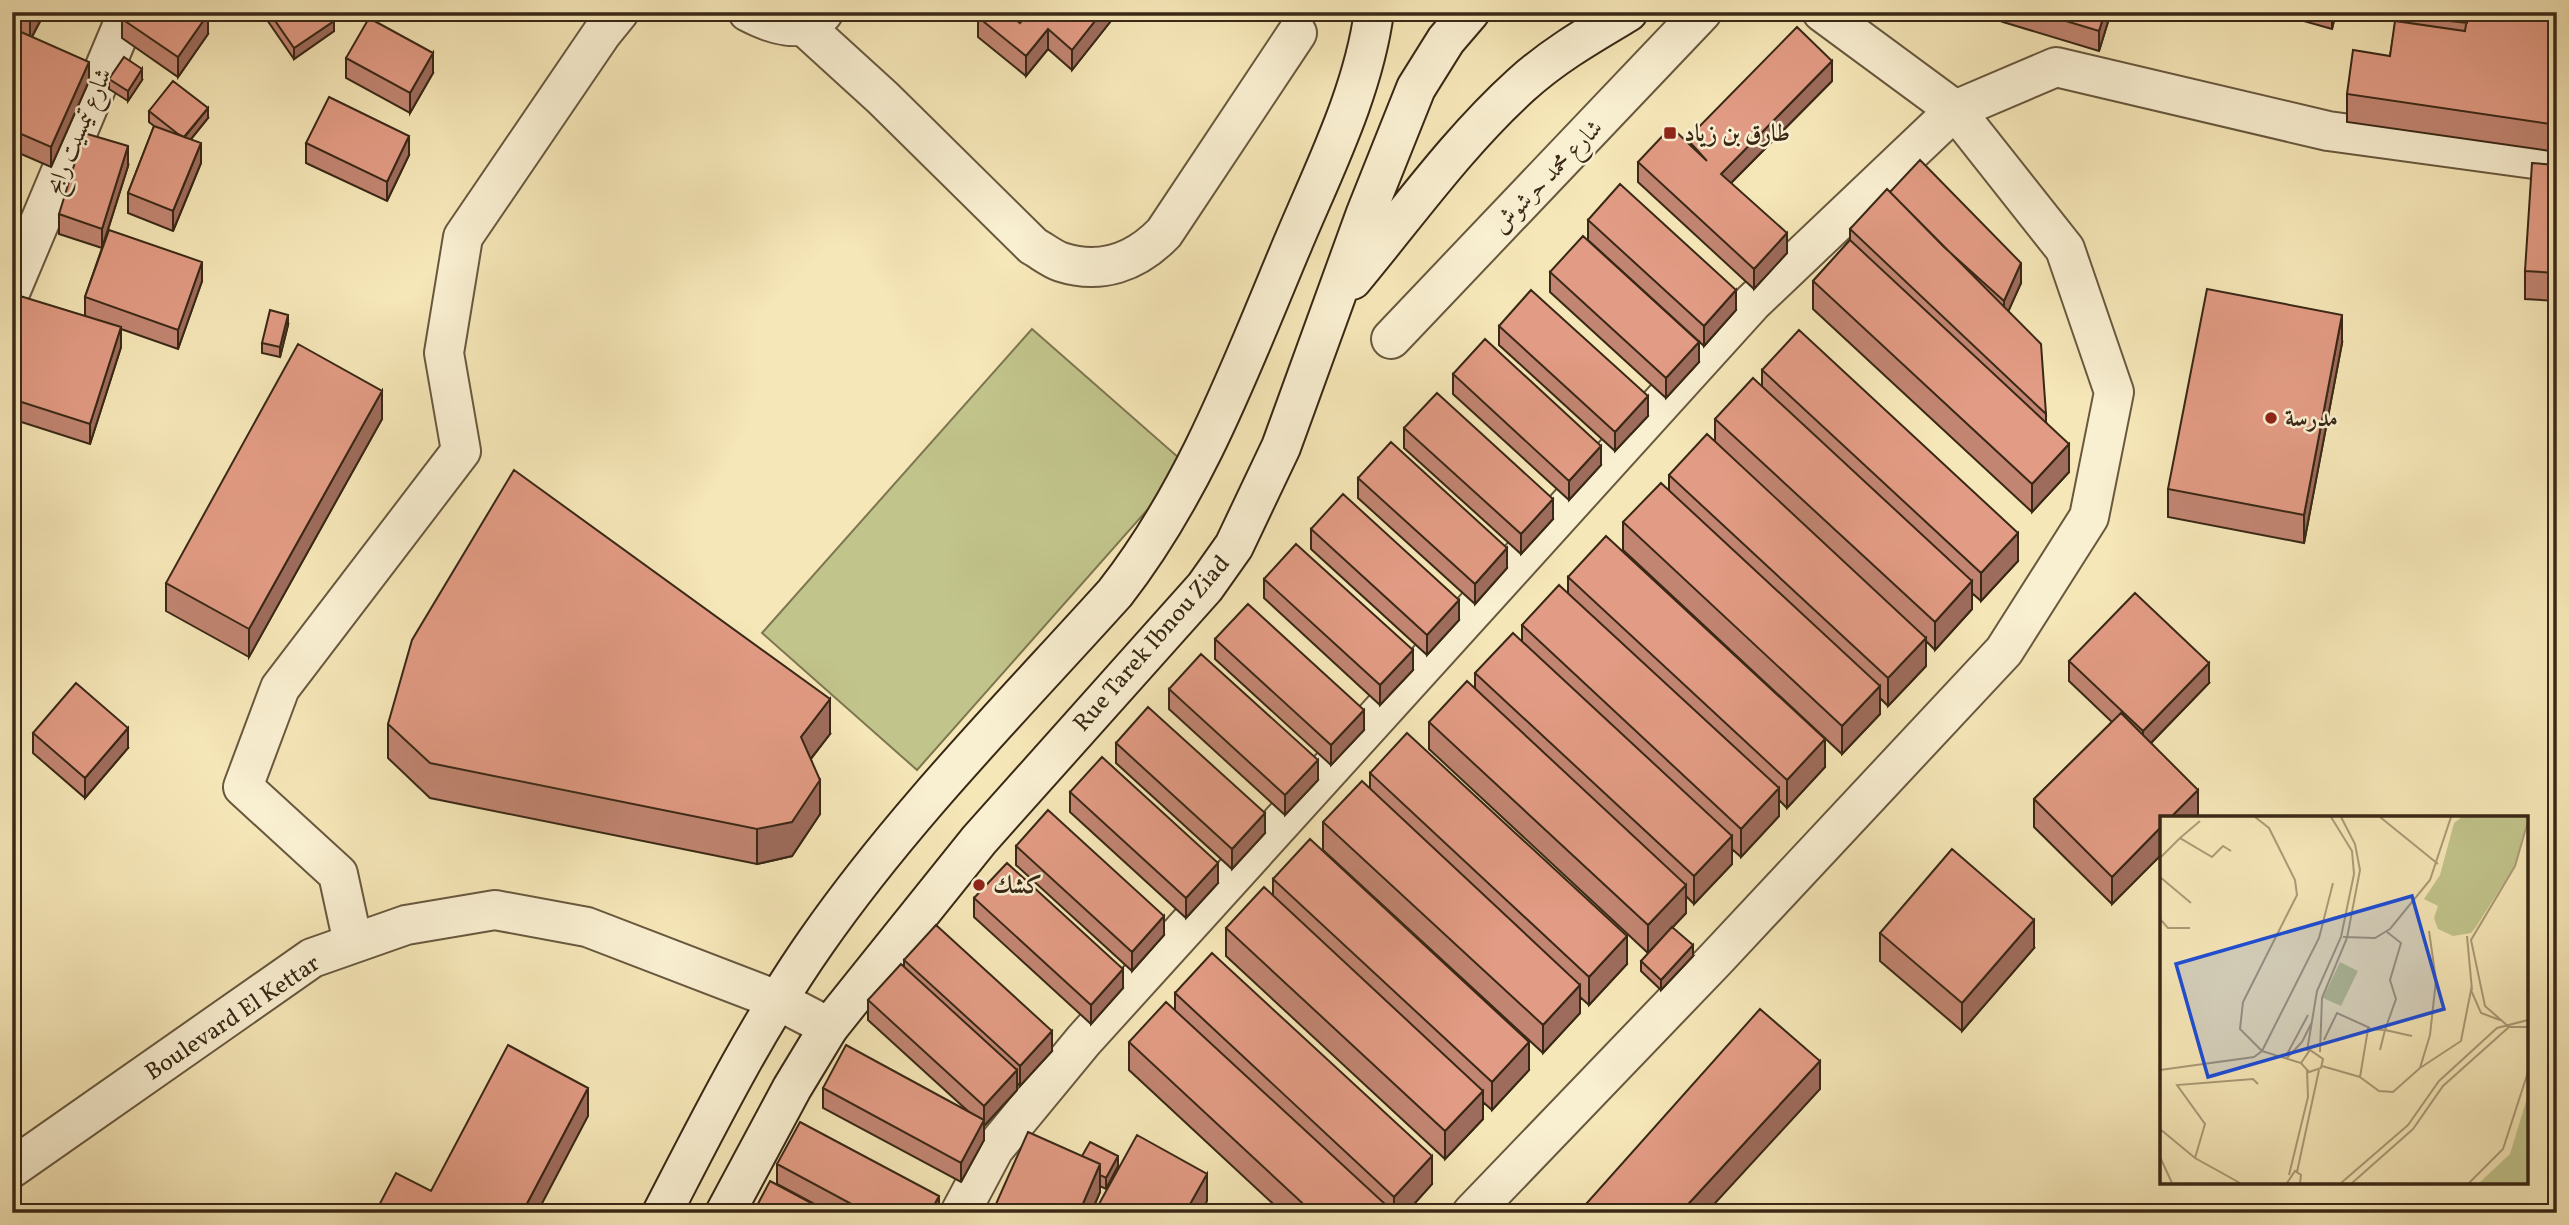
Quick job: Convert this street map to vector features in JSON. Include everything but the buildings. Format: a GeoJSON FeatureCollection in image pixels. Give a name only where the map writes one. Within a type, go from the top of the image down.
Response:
{"type":"FeatureCollection","features":[{"type":"Feature","properties":{"kind":"street","name":"شارع تيمسيت رابح"},"geometry":{"type":"LineString","coordinates":[[12,288],[128,12]]}},
{"type":"Feature","properties":{"kind":"street"},"geometry":{"type":"LineString","coordinates":[[353,943],[338,874],[243,787],[281,688],[461,451],[444,354],[463,237],[619,12]]}},
{"type":"Feature","properties":{"kind":"street"},"geometry":{"type":"LineString","coordinates":[[748,12],[762,20],[784,26],[814,19],[883,98],[1033,246],[1059,262],[1093,269],[1124,263],[1148,249],[1164,233],[1297,33]]}},
{"type":"Feature","properties":{"kind":"street"},"geometry":{"type":"LineString","coordinates":[[662,1213],[747,1049],[816,941],[909,822],[1115,593],[1166,522],[1222,411],[1342,125],[1362,71],[1374,12]]}},
{"type":"Feature","properties":{"kind":"street","name":"Rue Tarek Ibnou Ziad"},"geometry":{"type":"LineString","coordinates":[[725,1213],[792,1088],[830,1027],[979,840],[1205,587],[1234,546],[1281,447],[1366,213],[1416,88],[1446,40],[1470,12]]}},
{"type":"Feature","properties":{"kind":"street"},"geometry":{"type":"LineString","coordinates":[[1335,300],[1482,122],[1523,83],[1575,43],[1628,12]]}},
{"type":"Feature","properties":{"kind":"street","name":"شارع محمد حرشوش"},"geometry":{"type":"LineString","coordinates":[[1391,340],[1702,12]]}},
{"type":"Feature","properties":{"kind":"street"},"geometry":{"type":"LineString","coordinates":[[1472,1213],[1715,960],[2004,651],[2089,517],[2115,391],[2065,248],[1955,110],[1822,12]]}},
{"type":"Feature","properties":{"kind":"street"},"geometry":{"type":"LineString","coordinates":[[960,1213],[994,1149],[1084,1040],[1753,302],[1955,110],[2056,67],[2328,131],[2557,163]]}},
{"type":"Feature","properties":{"kind":"street","name":"Boulevard El Kettar"},"geometry":{"type":"LineString","coordinates":[[12,1168],[312,958],[406,925],[495,910],[587,927],[777,1000],[830,1027]]}},
{"type":"Feature","properties":{"kind":"green space"},"geometry":{"type":"Polygon","coordinates":[[[1032,329],[1187,465],[917,770],[762,633],[1032,329]]]}},
{"type":"Feature","properties":{"kind":"place","name":"طارق بن زياد"},"geometry":{"type":"Point","coordinates":[1670,133]}},
{"type":"Feature","properties":{"kind":"place","name":"مدرسة"},"geometry":{"type":"Point","coordinates":[2271,418]}},
{"type":"Feature","properties":{"kind":"place","name":"كشك"},"geometry":{"type":"Point","coordinates":[979,885]}}]}
